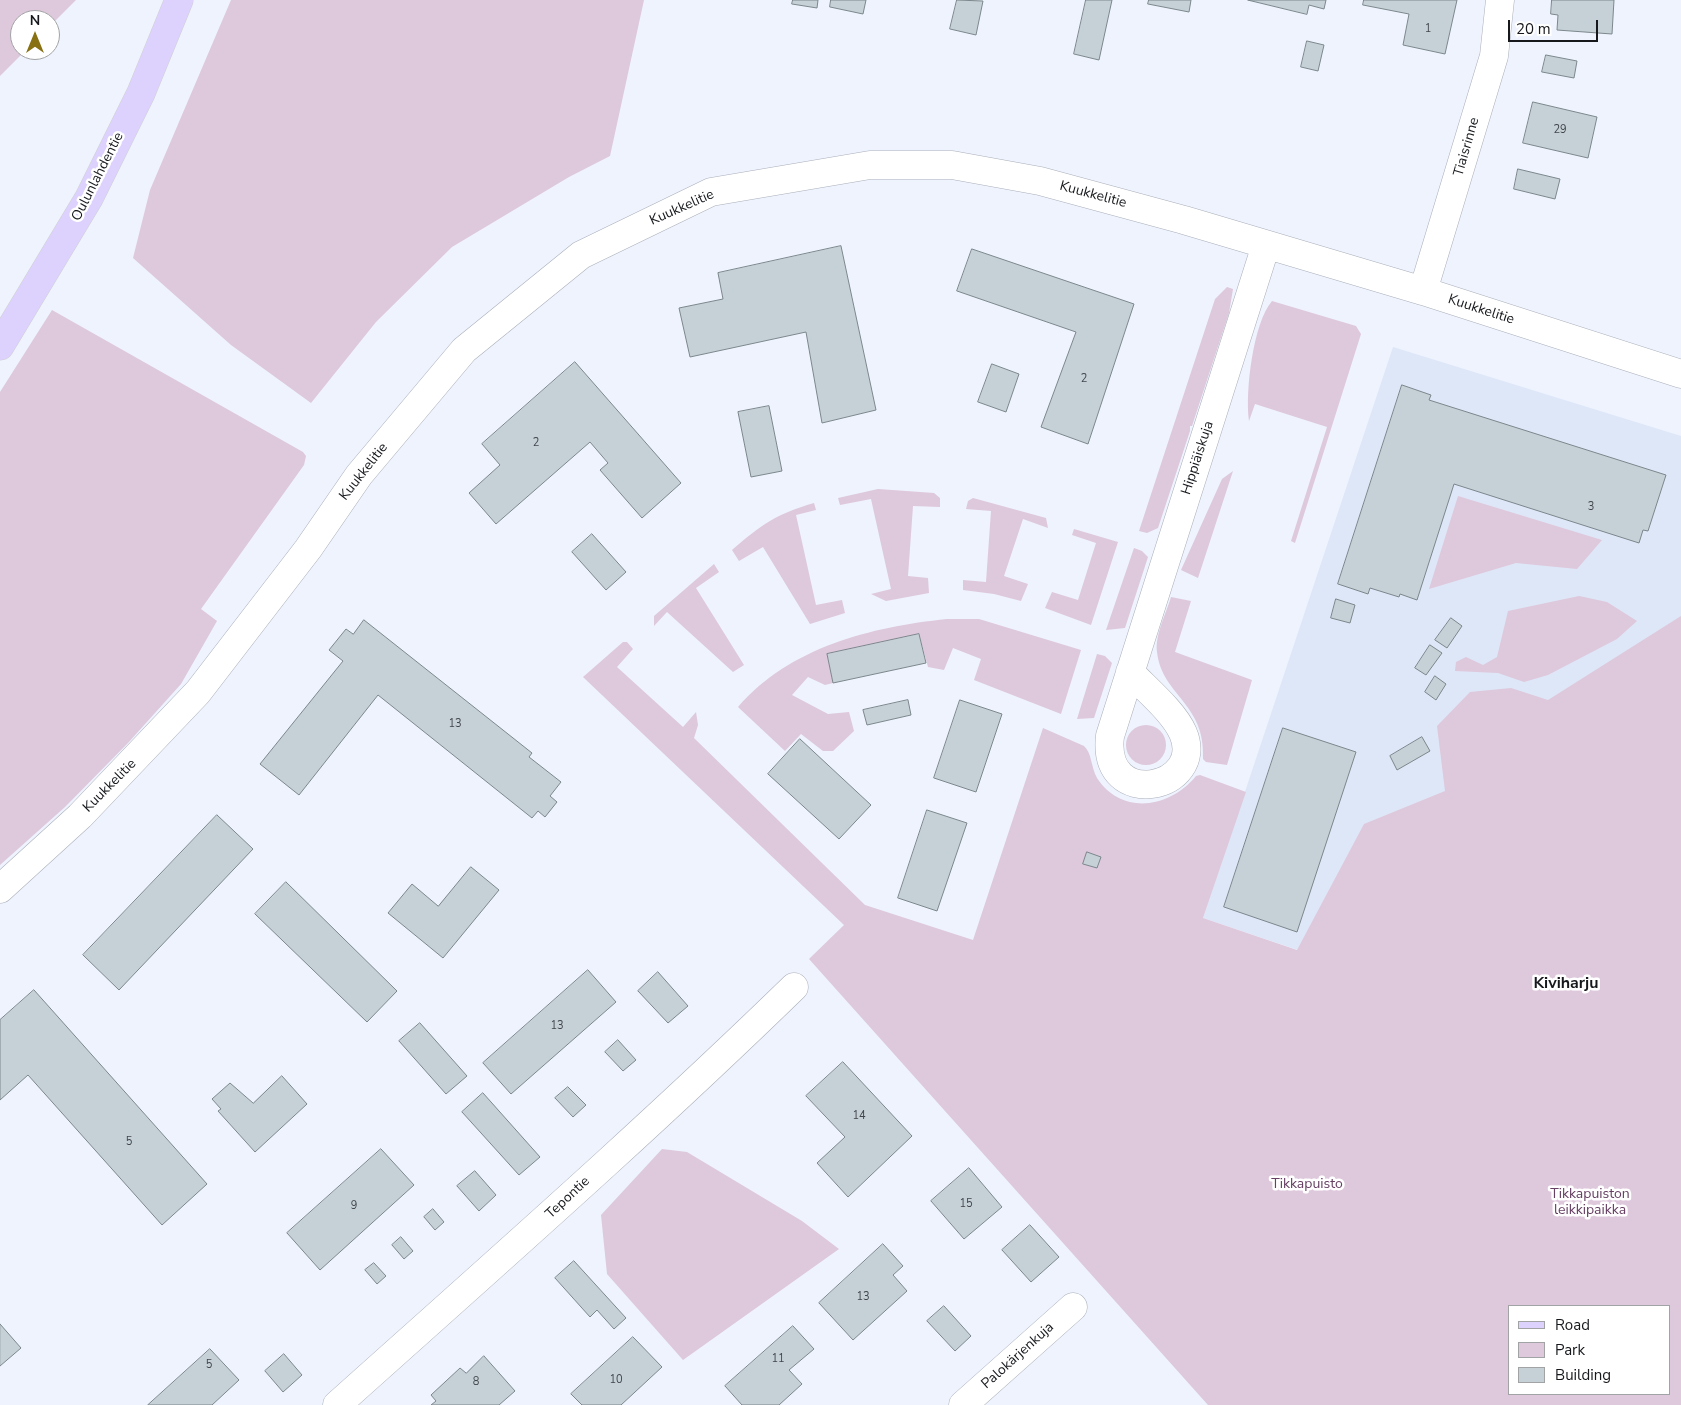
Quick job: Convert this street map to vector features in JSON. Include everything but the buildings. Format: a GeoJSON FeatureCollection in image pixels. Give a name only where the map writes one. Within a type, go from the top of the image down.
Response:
{"type":"FeatureCollection","features":[{"type":"Feature","properties":{"kind":"main road","name":"Oulunlahdentie"},"geometry":{"type":"LineString","coordinates":[[0,346],[89,198],[141,93],[179,0]]}},
{"type":"Feature","properties":{"kind":"street","name":"Tiaisrinne"},"geometry":{"type":"LineString","coordinates":[[1423,291],[1494,56],[1500,0]]}},
{"type":"Feature","properties":{"kind":"street","name":"Kuukkelitie"},"geometry":{"type":"LineString","coordinates":[[0,888],[80,816],[198,692],[308,549],[358,475],[464,350],[581,255],[711,192],[870,165],[952,165],[1040,181],[1184,220],[1423,291],[1681,374]]}},
{"type":"Feature","properties":{"kind":"street","name":"Hippiäiskuja"},"geometry":{"type":"LineString","coordinates":[[1130,672],[1266,245]]}},
{"type":"Feature","properties":{"kind":"street","name":"Tepontie"},"geometry":{"type":"LineString","coordinates":[[337,1405],[529,1234],[794,988]]}},
{"type":"Feature","properties":{"kind":"street","name":"Palokärjenkuja"},"geometry":{"type":"LineString","coordinates":[[962,1405],[1072,1307]]}},
{"type":"Feature","properties":{"kind":"shaded area"},"geometry":{"type":"Polygon","coordinates":[[[1393,347],[1681,436],[1681,755],[1381,978],[1203,918],[1393,347]]]}},
{"type":"Feature","properties":{"kind":"green space"},"geometry":{"type":"Polygon","coordinates":[[[0,0],[76,0],[60,16],[60,10],[10,10],[10,60],[16,60],[0,76],[0,0]]]}},
{"type":"Feature","properties":{"kind":"green space"},"geometry":{"type":"Polygon","coordinates":[[[231,0],[644,0],[610,156],[569,177],[452,247],[376,322],[311,403],[231,345],[133,258],[150,190],[231,0]]]}},
{"type":"Feature","properties":{"kind":"green space"},"geometry":{"type":"Polygon","coordinates":[[[1227,287],[1233,289],[1229,313],[1192,426],[1190,426],[1158,528],[1147,533],[1139,531],[1215,299],[1227,287]]]}},
{"type":"Feature","properties":{"kind":"green space"},"geometry":{"type":"Polygon","coordinates":[[[1272,301],[1356,326],[1361,334],[1295,543],[1291,541],[1327,427],[1255,404],[1249,421],[1248,393],[1255,341],[1265,311],[1272,301]]]}},
{"type":"Feature","properties":{"kind":"green space"},"geometry":{"type":"Polygon","coordinates":[[[52,310],[303,452],[306,456],[304,465],[201,609],[217,621],[181,684],[128,743],[65,807],[0,865],[0,392],[52,310]]]}},
{"type":"Feature","properties":{"kind":"green space"},"geometry":{"type":"Polygon","coordinates":[[[1233,471],[1198,578],[1181,570],[1222,479],[1233,471]]]}},
{"type":"Feature","properties":{"kind":"green space"},"geometry":{"type":"Polygon","coordinates":[[[878,489],[934,493],[940,498],[940,507],[913,506],[908,576],[928,578],[929,593],[886,601],[871,594],[891,589],[871,499],[840,505],[838,498],[878,489]]]}},
{"type":"Feature","properties":{"kind":"green space"},"geometry":{"type":"Polygon","coordinates":[[[1458,496],[1602,540],[1577,569],[1516,563],[1429,589],[1458,496]]]}},
{"type":"Feature","properties":{"kind":"green space"},"geometry":{"type":"Polygon","coordinates":[[[973,498],[1046,518],[1048,528],[1023,519],[1004,576],[1028,584],[1021,601],[994,594],[963,590],[963,580],[986,582],[991,511],[966,509],[968,501],[973,498]]]}},
{"type":"Feature","properties":{"kind":"green space"},"geometry":{"type":"Polygon","coordinates":[[[814,503],[816,510],[796,515],[816,605],[842,600],[845,613],[810,624],[763,547],[739,561],[732,550],[770,521],[789,511],[814,503]]]}},
{"type":"Feature","properties":{"kind":"green space"},"geometry":{"type":"Polygon","coordinates":[[[1074,529],[1118,542],[1091,625],[1045,608],[1052,592],[1078,600],[1096,543],[1072,535],[1074,529]]]}},
{"type":"Feature","properties":{"kind":"green space"},"geometry":{"type":"Polygon","coordinates":[[[1134,548],[1142,551],[1148,557],[1125,628],[1106,630],[1134,548]]]}},
{"type":"Feature","properties":{"kind":"green space"},"geometry":{"type":"Polygon","coordinates":[[[714,564],[719,572],[696,588],[744,665],[733,672],[667,612],[654,626],[654,616],[714,564]]]}},
{"type":"Feature","properties":{"kind":"green space"},"geometry":{"type":"Polygon","coordinates":[[[1579,596],[1607,602],[1637,621],[1617,639],[1548,675],[1524,682],[1498,673],[1455,671],[1456,662],[1466,657],[1483,665],[1497,657],[1508,611],[1579,596]]]}},
{"type":"Feature","properties":{"kind":"green space"},"geometry":{"type":"Polygon","coordinates":[[[1171,597],[1191,601],[1175,652],[1252,680],[1227,765],[1206,762],[1203,759],[1202,740],[1198,725],[1161,667],[1157,652],[1158,638],[1171,597]]]}},
{"type":"Feature","properties":{"kind":"green space","name":"Tikkapuisto"},"geometry":{"type":"Polygon","coordinates":[[[1681,616],[1681,1405],[1208,1405],[809,959],[844,925],[583,677],[623,642],[627,642],[633,649],[617,667],[683,727],[696,712],[698,725],[694,738],[865,905],[973,940],[1043,728],[1084,746],[1089,753],[1097,778],[1107,790],[1119,798],[1132,803],[1160,801],[1173,795],[1196,776],[1200,775],[1246,792],[1203,918],[1297,950],[1364,824],[1445,791],[1437,726],[1470,692],[1511,688],[1548,700],[1681,616]]]}},
{"type":"Feature","properties":{"kind":"green space"},"geometry":{"type":"Polygon","coordinates":[[[947,619],[979,619],[1081,650],[1061,714],[974,680],[981,659],[953,648],[944,670],[928,667],[919,634],[827,654],[833,683],[825,685],[808,677],[792,695],[828,714],[849,712],[854,731],[833,751],[823,751],[801,734],[785,751],[738,707],[759,686],[782,669],[807,655],[861,635],[890,628],[947,619]]]}},
{"type":"Feature","properties":{"kind":"green space"},"geometry":{"type":"Polygon","coordinates":[[[1097,654],[1105,656],[1112,663],[1094,718],[1077,719],[1097,654]]]}},
{"type":"Feature","properties":{"kind":"green space"},"geometry":{"type":"Polygon","coordinates":[[[1146,725],[1160,731],[1166,745],[1160,759],[1146,765],[1132,759],[1126,745],[1132,731],[1146,725]]]}},
{"type":"Feature","properties":{"kind":"green space"},"geometry":{"type":"Polygon","coordinates":[[[662,1149],[687,1152],[802,1221],[839,1249],[683,1360],[607,1274],[601,1215],[662,1149]]]}},
{"type":"Feature","properties":{"kind":"district","name":"Kiviharju"},"geometry":{"type":"Point","coordinates":[1566,984]}},
{"type":"Feature","properties":{"kind":"park label","name":"Tikkapuiston leikkipaikka"},"geometry":{"type":"Point","coordinates":[1590,1204]}}]}
